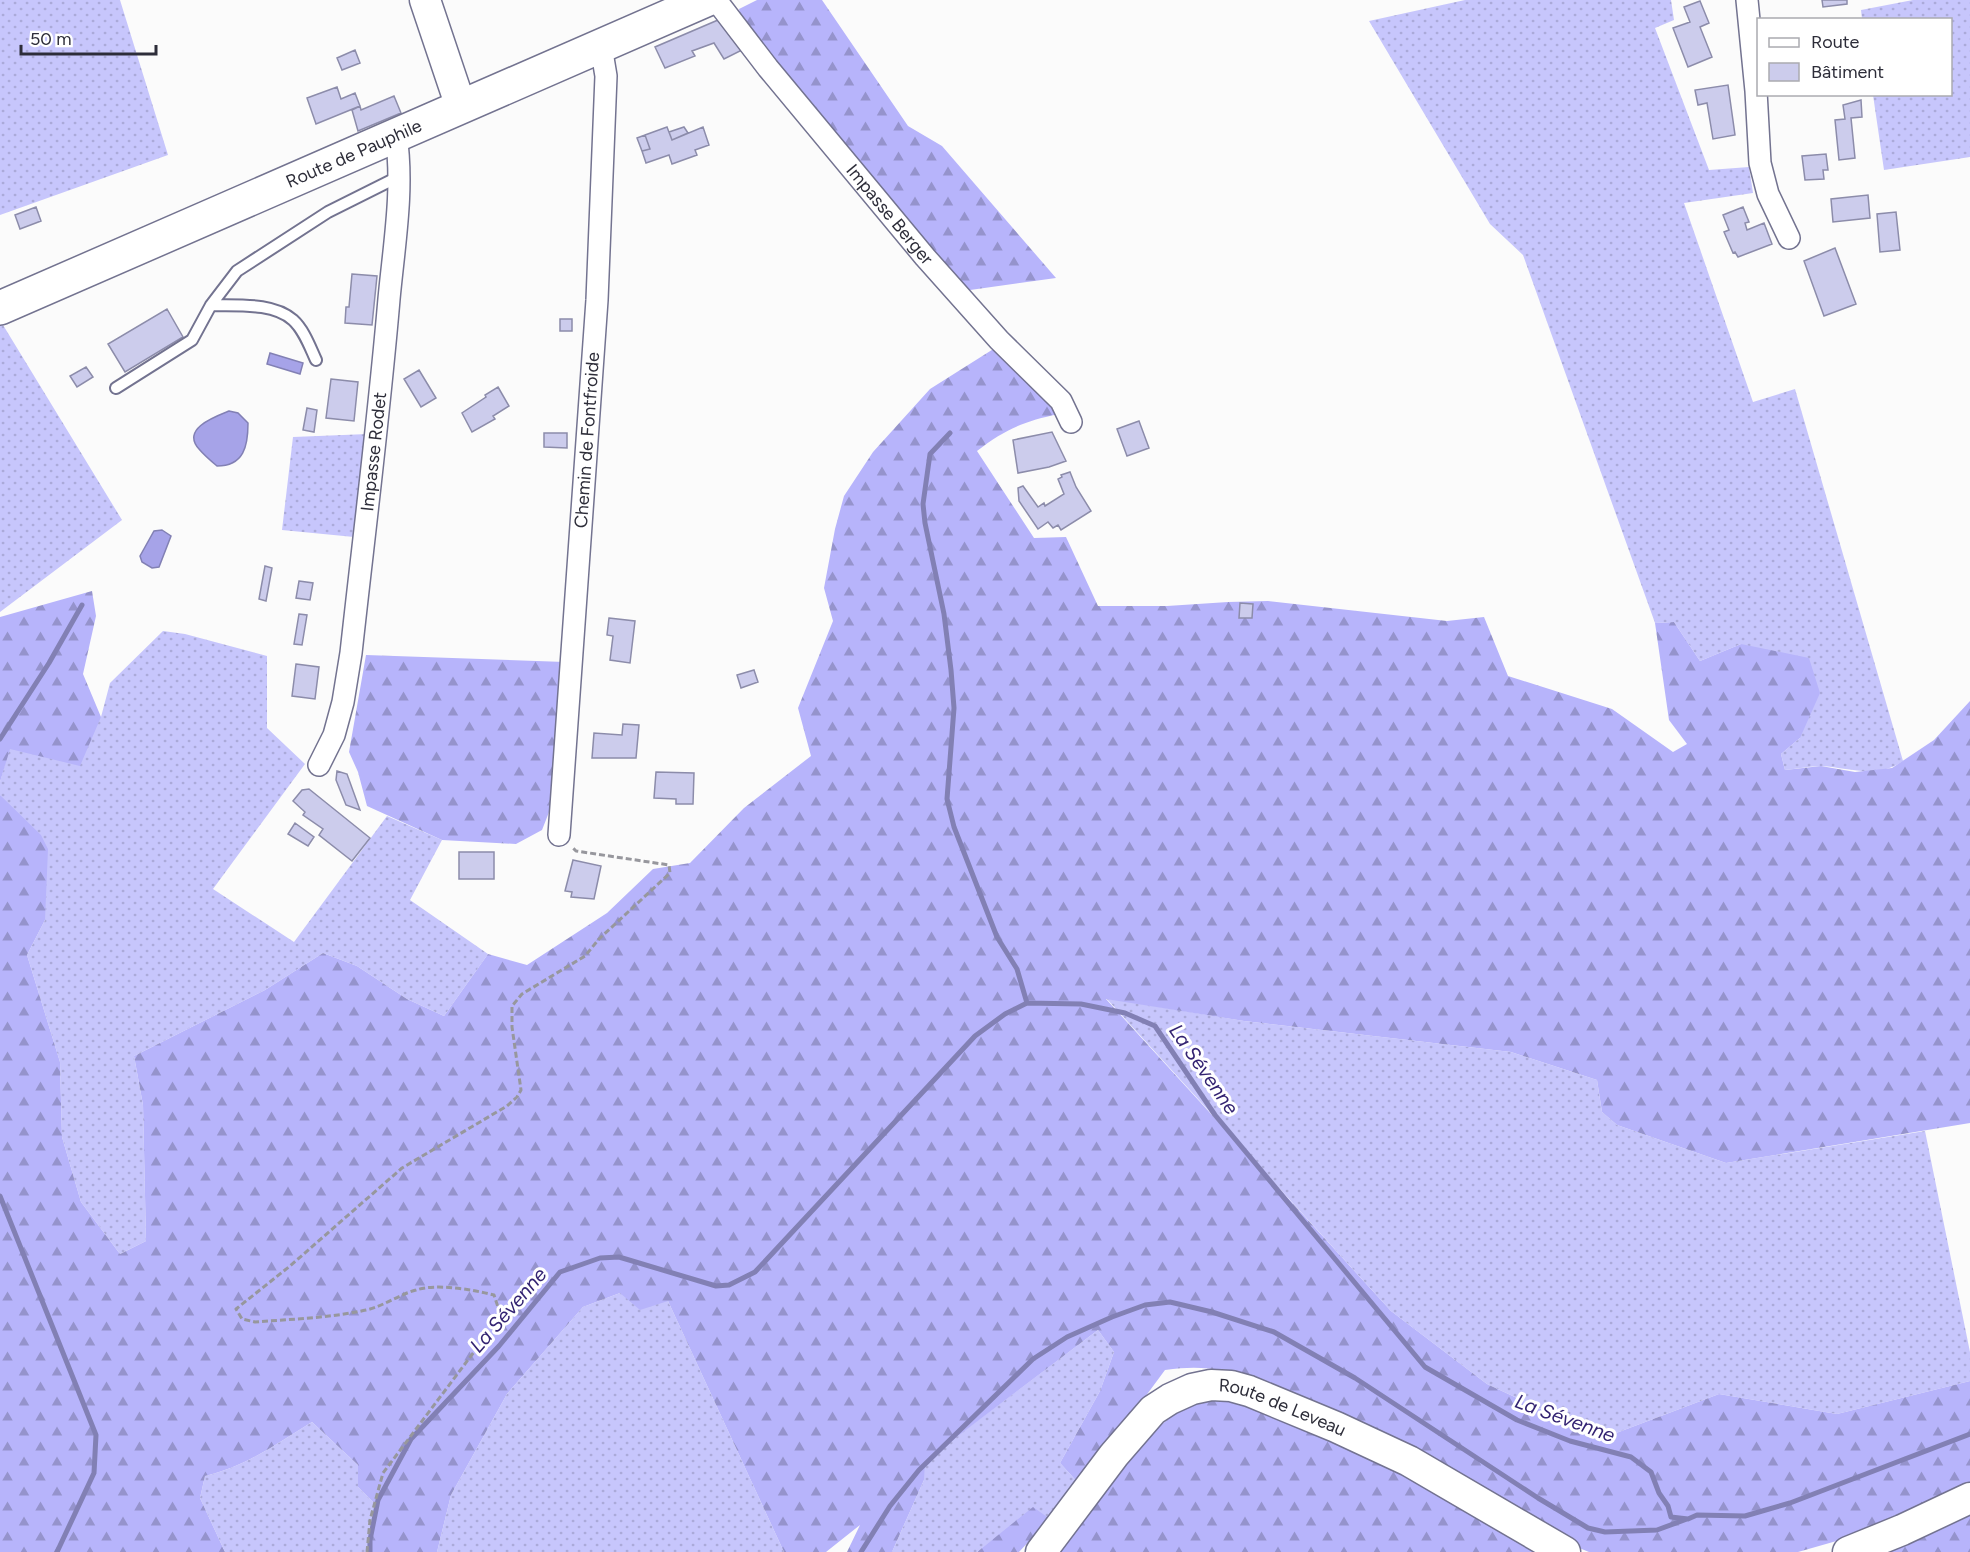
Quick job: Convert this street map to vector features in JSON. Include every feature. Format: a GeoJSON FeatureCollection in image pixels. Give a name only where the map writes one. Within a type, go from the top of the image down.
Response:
{"type":"FeatureCollection","features":[{"type":"Feature","properties":{"kind":"main road","name":"Route de Pauphile"},"geometry":{"type":"LineString","coordinates":[[0,308],[706,0]]}},
{"type":"Feature","properties":{"kind":"street"},"geometry":{"type":"LineString","coordinates":[[425,0],[461,107]]}},
{"type":"Feature","properties":{"kind":"street","name":"Impasse Berger"},"geometry":{"type":"LineString","coordinates":[[716,0],[768,68],[925,257],[999,340],[1061,401],[1071,422]]}},
{"type":"Feature","properties":{"kind":"street"},"geometry":{"type":"LineString","coordinates":[[1748,0],[1760,163],[1768,194],[1789,238]]}},
{"type":"Feature","properties":{"kind":"street","name":"Chemin de Fontfroide"},"geometry":{"type":"LineString","coordinates":[[559,835],[597,300],[606,76],[601,46]]}},
{"type":"Feature","properties":{"kind":"street","name":"Impasse Rodet"},"geometry":{"type":"LineString","coordinates":[[320,765],[334,735],[343,702],[351,653],[386,332],[398,177],[399,152],[396,135]]}},
{"type":"Feature","properties":{"kind":"street","name":"Route de Leveau"},"geometry":{"type":"LineString","coordinates":[[1041,1552],[1153,1410],[1185,1392],[1211,1385],[1231,1386],[1249,1391],[1367,1441],[1409,1461],[1565,1552]]}},
{"type":"Feature","properties":{"kind":"street"},"geometry":{"type":"LineString","coordinates":[[1848,1552],[1970,1498]]}},
{"type":"Feature","properties":{"kind":"lane"},"geometry":{"type":"LineString","coordinates":[[116,388],[192,340],[211,305],[237,271],[336,207],[398,177]]}},
{"type":"Feature","properties":{"kind":"lane"},"geometry":{"type":"LineString","coordinates":[[211,305],[260,307],[283,313],[293,319],[301,329],[316,360]]}},
{"type":"Feature","properties":{"kind":"path"},"geometry":{"type":"LineString","coordinates":[[367,1552],[370,1520],[383,1473],[501,1316],[494,1295],[467,1288],[420,1288],[401,1295],[383,1306],[364,1311],[255,1322],[242,1319],[236,1309],[290,1266],[402,1168],[507,1106],[518,1097],[520,1090],[512,1027],[512,1006],[522,994],[585,956],[599,939],[670,873],[669,865],[576,851],[559,835]]}},
{"type":"Feature","properties":{"kind":"shaded area"},"geometry":{"type":"Polygon","coordinates":[[[0,0],[120,0],[168,155],[0,215],[0,0]]]}},
{"type":"Feature","properties":{"kind":"shaded area"},"geometry":{"type":"Polygon","coordinates":[[[1465,0],[1671,0],[1674,20],[1655,28],[1709,170],[1749,167],[1753,193],[1684,203],[1753,402],[1795,389],[1903,761],[1883,770],[1873,771],[1822,766],[1785,770],[1781,754],[1800,738],[1741,644],[1700,661],[1674,622],[1655,623],[1523,255],[1490,224],[1369,21],[1465,0]]]}},
{"type":"Feature","properties":{"kind":"shaded area"},"geometry":{"type":"Polygon","coordinates":[[[1913,0],[1970,0],[1970,157],[1884,170],[1873,96],[1952,96],[1952,18],[1862,18],[1861,10],[1913,0]]]}},
{"type":"Feature","properties":{"kind":"shaded area"},"geometry":{"type":"Polygon","coordinates":[[[3,325],[122,520],[0,612],[0,326],[3,325]]]}},
{"type":"Feature","properties":{"kind":"shaded area"},"geometry":{"type":"Polygon","coordinates":[[[270,353],[303,363],[300,374],[267,364],[270,353]]]}},
{"type":"Feature","properties":{"kind":"shaded area"},"geometry":{"type":"Polygon","coordinates":[[[229,411],[238,413],[248,423],[247,439],[239,458],[233,463],[217,466],[199,449],[194,435],[208,420],[229,411]]]}},
{"type":"Feature","properties":{"kind":"shaded area"},"geometry":{"type":"Polygon","coordinates":[[[368,434],[354,537],[282,530],[293,437],[368,434]]]}},
{"type":"Feature","properties":{"kind":"shaded area"},"geometry":{"type":"Polygon","coordinates":[[[162,530],[171,536],[159,567],[152,568],[142,562],[140,556],[154,531],[162,530]]]}},
{"type":"Feature","properties":{"kind":"shaded area"},"geometry":{"type":"Polygon","coordinates":[[[163,631],[185,634],[267,656],[267,728],[305,764],[213,889],[294,942],[387,816],[442,840],[410,900],[488,954],[444,1016],[407,999],[357,966],[323,953],[265,990],[134,1056],[143,1105],[146,1241],[120,1254],[81,1202],[62,1137],[60,1062],[27,955],[45,920],[0,795],[0,782],[9,749],[101,717],[110,683],[163,631]]]}},
{"type":"Feature","properties":{"kind":"shaded area"},"geometry":{"type":"Polygon","coordinates":[[[1106,998],[1244,1021],[1511,1052],[1597,1080],[1602,1112],[1617,1125],[1726,1163],[1925,1131],[1970,1352],[1970,1381],[1837,1414],[1719,1394],[1603,1438],[1487,1384],[1391,1311],[1106,998]]]}},
{"type":"Feature","properties":{"kind":"shaded area"},"geometry":{"type":"Polygon","coordinates":[[[620,1293],[668,1301],[784,1552],[437,1552],[451,1495],[507,1394],[583,1307],[620,1293]]]}},
{"type":"Feature","properties":{"kind":"shaded area"},"geometry":{"type":"Polygon","coordinates":[[[1098,1330],[1114,1352],[1100,1391],[1060,1463],[1080,1485],[1050,1519],[1003,1532],[977,1552],[892,1552],[924,1480],[924,1461],[1098,1330]]]}},
{"type":"Feature","properties":{"kind":"shaded area"},"geometry":{"type":"Polygon","coordinates":[[[312,1422],[358,1465],[358,1487],[375,1504],[369,1552],[225,1552],[200,1498],[205,1476],[234,1467],[312,1422]]]}},
{"type":"Feature","properties":{"kind":"green space"},"geometry":{"type":"Polygon","coordinates":[[[757,0],[822,0],[908,126],[942,146],[1056,278],[963,291],[742,21],[739,9],[757,0]]]}},
{"type":"Feature","properties":{"kind":"green space"},"geometry":{"type":"Polygon","coordinates":[[[995,348],[1047,396],[1059,414],[1016,427],[977,451],[1034,538],[1066,537],[1098,606],[1167,606],[1268,601],[1447,621],[1484,617],[1508,676],[1612,709],[1673,752],[1687,744],[1669,720],[1655,623],[1674,622],[1700,661],[1741,644],[1809,658],[1820,693],[1800,738],[1781,754],[1785,770],[1821,766],[1855,772],[1892,768],[1934,740],[1970,701],[1970,1123],[1726,1163],[1617,1125],[1602,1112],[1597,1080],[1511,1052],[1244,1021],[1106,999],[1391,1311],[1487,1384],[1603,1438],[1719,1394],[1837,1414],[1970,1381],[1970,1482],[1847,1538],[1798,1552],[1589,1552],[1567,1543],[1255,1378],[1220,1370],[1190,1368],[1165,1370],[1080,1485],[1060,1463],[1100,1391],[1114,1352],[1098,1330],[925,1461],[924,1480],[892,1552],[847,1552],[860,1525],[826,1552],[784,1552],[668,1301],[640,1310],[620,1293],[583,1307],[507,1394],[451,1495],[437,1552],[369,1552],[375,1504],[358,1487],[358,1465],[312,1422],[234,1467],[205,1476],[200,1498],[225,1552],[0,1552],[0,795],[41,835],[48,849],[45,920],[27,955],[60,1062],[62,1137],[81,1202],[120,1254],[146,1241],[143,1105],[134,1056],[265,990],[323,953],[357,966],[407,999],[444,1016],[488,954],[527,965],[607,913],[653,869],[690,863],[744,808],[811,756],[798,708],[833,621],[824,588],[844,496],[873,452],[930,389],[995,348]]]}},
{"type":"Feature","properties":{"kind":"green space"},"geometry":{"type":"Polygon","coordinates":[[[92,591],[96,616],[83,674],[101,717],[80,766],[10,749],[0,782],[0,617],[92,591]]]}},
{"type":"Feature","properties":{"kind":"green space"},"geometry":{"type":"Polygon","coordinates":[[[366,655],[565,662],[553,802],[542,830],[516,844],[442,840],[367,806],[358,772],[349,752],[366,655]]]}},
{"type":"Feature","properties":{"kind":"green space"},"geometry":{"type":"Polygon","coordinates":[[[1218,1400],[1241,1401],[1398,1468],[1546,1552],[1057,1552],[1147,1437],[1174,1414],[1197,1403],[1218,1400]]]}},
{"type":"Feature","properties":{"kind":"green space"},"geometry":{"type":"Polygon","coordinates":[[[1033,1507],[1050,1519],[1019,1552],[977,1552],[1033,1507]]]}},
{"type":"Feature","properties":{"kind":"green space"},"geometry":{"type":"Polygon","coordinates":[[[1970,1509],[1970,1552],[1882,1552],[1970,1509]]]}},
{"type":"Feature","properties":{"kind":"building"},"geometry":{"type":"Polygon","coordinates":[[[1822,0],[1847,0],[1847,4],[1823,7],[1822,0]]]}},
{"type":"Feature","properties":{"kind":"building"},"geometry":{"type":"Polygon","coordinates":[[[1700,1],[1709,23],[1700,27],[1712,57],[1688,67],[1673,28],[1690,22],[1684,7],[1700,1]]]}},
{"type":"Feature","properties":{"kind":"building"},"geometry":{"type":"Polygon","coordinates":[[[718,20],[742,50],[724,59],[714,43],[692,51],[695,56],[665,68],[655,47],[718,20]]]}},
{"type":"Feature","properties":{"kind":"building"},"geometry":{"type":"Polygon","coordinates":[[[355,50],[360,63],[342,70],[337,58],[355,50]]]}},
{"type":"Feature","properties":{"kind":"building"},"geometry":{"type":"Polygon","coordinates":[[[1728,85],[1735,135],[1713,139],[1707,103],[1698,105],[1695,90],[1728,85]]]}},
{"type":"Feature","properties":{"kind":"building"},"geometry":{"type":"Polygon","coordinates":[[[337,87],[341,99],[355,93],[360,106],[316,124],[307,98],[337,87]]]}},
{"type":"Feature","properties":{"kind":"building"},"geometry":{"type":"Polygon","coordinates":[[[394,96],[401,113],[358,131],[352,110],[360,106],[361,110],[394,96]]]}},
{"type":"Feature","properties":{"kind":"building"},"geometry":{"type":"Polygon","coordinates":[[[1861,100],[1862,117],[1851,118],[1855,158],[1839,160],[1835,120],[1845,119],[1843,105],[1861,100]]]}},
{"type":"Feature","properties":{"kind":"building"},"geometry":{"type":"Polygon","coordinates":[[[667,127],[672,140],[703,127],[709,145],[695,150],[697,155],[672,164],[669,155],[646,163],[642,151],[650,149],[645,135],[667,127]]]}},
{"type":"Feature","properties":{"kind":"building"},"geometry":{"type":"Polygon","coordinates":[[[684,127],[688,133],[672,140],[669,132],[684,127]]]}},
{"type":"Feature","properties":{"kind":"building"},"geometry":{"type":"Polygon","coordinates":[[[645,135],[650,149],[642,151],[637,138],[645,135]]]}},
{"type":"Feature","properties":{"kind":"building"},"geometry":{"type":"Polygon","coordinates":[[[1826,154],[1828,170],[1823,170],[1824,179],[1805,180],[1802,156],[1826,154]]]}},
{"type":"Feature","properties":{"kind":"building"},"geometry":{"type":"Polygon","coordinates":[[[1868,195],[1870,218],[1833,222],[1831,199],[1868,195]]]}},
{"type":"Feature","properties":{"kind":"building"},"geometry":{"type":"Polygon","coordinates":[[[36,207],[41,221],[20,229],[15,215],[36,207]]]}},
{"type":"Feature","properties":{"kind":"building"},"geometry":{"type":"Polygon","coordinates":[[[1743,207],[1749,222],[1745,223],[1747,230],[1764,223],[1772,244],[1738,257],[1735,252],[1733,253],[1724,232],[1729,230],[1723,215],[1743,207]]]}},
{"type":"Feature","properties":{"kind":"building"},"geometry":{"type":"Polygon","coordinates":[[[1896,212],[1900,250],[1880,252],[1877,214],[1896,212]]]}},
{"type":"Feature","properties":{"kind":"building"},"geometry":{"type":"Polygon","coordinates":[[[1835,248],[1856,304],[1824,316],[1804,261],[1835,248]]]}},
{"type":"Feature","properties":{"kind":"building"},"geometry":{"type":"Polygon","coordinates":[[[352,274],[377,276],[372,325],[345,323],[352,274]]]}},
{"type":"Feature","properties":{"kind":"building"},"geometry":{"type":"Polygon","coordinates":[[[167,309],[183,337],[125,372],[108,344],[167,309]]]}},
{"type":"Feature","properties":{"kind":"building"},"geometry":{"type":"Polygon","coordinates":[[[560,319],[572,319],[572,331],[560,331],[560,319]]]}},
{"type":"Feature","properties":{"kind":"building"},"geometry":{"type":"Polygon","coordinates":[[[86,367],[93,377],[77,387],[70,376],[86,367]]]}},
{"type":"Feature","properties":{"kind":"building"},"geometry":{"type":"Polygon","coordinates":[[[419,370],[436,398],[421,407],[404,379],[419,370]]]}},
{"type":"Feature","properties":{"kind":"building"},"geometry":{"type":"Polygon","coordinates":[[[331,379],[358,382],[354,421],[326,418],[331,379]]]}},
{"type":"Feature","properties":{"kind":"building"},"geometry":{"type":"Polygon","coordinates":[[[498,387],[509,406],[493,416],[495,419],[472,432],[462,413],[498,387]]]}},
{"type":"Feature","properties":{"kind":"building"},"geometry":{"type":"Polygon","coordinates":[[[307,408],[317,410],[314,432],[303,430],[307,408]]]}},
{"type":"Feature","properties":{"kind":"building"},"geometry":{"type":"Polygon","coordinates":[[[1139,421],[1149,448],[1127,456],[1117,429],[1139,421]]]}},
{"type":"Feature","properties":{"kind":"building"},"geometry":{"type":"Polygon","coordinates":[[[1052,432],[1066,461],[1018,473],[1013,440],[1052,432]]]}},
{"type":"Feature","properties":{"kind":"building"},"geometry":{"type":"Polygon","coordinates":[[[544,433],[567,433],[567,448],[544,447],[544,433]]]}},
{"type":"Feature","properties":{"kind":"building"},"geometry":{"type":"Polygon","coordinates":[[[1070,472],[1076,487],[1091,511],[1061,530],[1058,525],[1053,528],[1048,522],[1038,529],[1019,501],[1018,488],[1023,486],[1038,507],[1044,503],[1045,506],[1064,494],[1058,479],[1062,477],[1061,475],[1070,472]]]}},
{"type":"Feature","properties":{"kind":"building"},"geometry":{"type":"Polygon","coordinates":[[[265,566],[272,568],[266,601],[259,599],[265,566]]]}},
{"type":"Feature","properties":{"kind":"building"},"geometry":{"type":"Polygon","coordinates":[[[299,581],[313,583],[310,600],[296,598],[299,581]]]}},
{"type":"Feature","properties":{"kind":"building"},"geometry":{"type":"Polygon","coordinates":[[[1240,603],[1253,604],[1252,618],[1239,618],[1240,603]]]}},
{"type":"Feature","properties":{"kind":"building"},"geometry":{"type":"Polygon","coordinates":[[[299,614],[307,615],[302,645],[294,644],[299,614]]]}},
{"type":"Feature","properties":{"kind":"building"},"geometry":{"type":"Polygon","coordinates":[[[609,618],[635,621],[630,663],[610,660],[613,636],[607,635],[609,618]]]}},
{"type":"Feature","properties":{"kind":"building"},"geometry":{"type":"Polygon","coordinates":[[[296,664],[319,667],[315,699],[292,696],[296,664]]]}},
{"type":"Feature","properties":{"kind":"building"},"geometry":{"type":"Polygon","coordinates":[[[754,670],[758,682],[741,688],[737,675],[754,670]]]}},
{"type":"Feature","properties":{"kind":"building"},"geometry":{"type":"Polygon","coordinates":[[[623,724],[639,725],[636,758],[592,758],[594,733],[622,735],[623,724]]]}},
{"type":"Feature","properties":{"kind":"building"},"geometry":{"type":"Polygon","coordinates":[[[337,771],[347,774],[360,810],[346,805],[336,780],[337,771]]]}},
{"type":"Feature","properties":{"kind":"building"},"geometry":{"type":"Polygon","coordinates":[[[656,772],[694,773],[693,804],[676,804],[676,799],[654,798],[656,772]]]}},
{"type":"Feature","properties":{"kind":"building"},"geometry":{"type":"Polygon","coordinates":[[[309,789],[370,838],[352,861],[319,835],[323,829],[303,815],[305,812],[293,801],[302,790],[309,789]]]}},
{"type":"Feature","properties":{"kind":"building"},"geometry":{"type":"Polygon","coordinates":[[[295,823],[314,837],[308,846],[288,834],[295,823]]]}},
{"type":"Feature","properties":{"kind":"building"},"geometry":{"type":"Polygon","coordinates":[[[459,852],[494,852],[494,879],[459,879],[459,852]]]}},
{"type":"Feature","properties":{"kind":"building"},"geometry":{"type":"Polygon","coordinates":[[[573,860],[601,866],[594,899],[571,897],[572,892],[565,891],[573,860]]]}},
{"type":"Feature","properties":{"kind":"waterway"},"geometry":{"type":"LineString","coordinates":[[950,433],[930,454],[923,504],[944,614],[951,670],[954,708],[947,799],[954,827],[997,937],[1017,969],[1027,1003]]}},
{"type":"Feature","properties":{"kind":"waterway"},"geometry":{"type":"LineString","coordinates":[[0,739],[49,663],[82,605]]}},
{"type":"Feature","properties":{"kind":"waterway","name":"La Sévenne"},"geometry":{"type":"LineString","coordinates":[[370,1552],[370,1540],[378,1500],[411,1439],[499,1346],[560,1272],[600,1258],[619,1257],[716,1286],[729,1285],[755,1272],[975,1036],[1005,1014],[1027,1003],[1081,1004],[1125,1013],[1155,1026],[1215,1115],[1425,1367],[1517,1420],[1570,1441],[1631,1457],[1651,1472],[1671,1517],[1688,1519],[1697,1515],[1745,1516],[1790,1503],[1970,1434]]}},
{"type":"Feature","properties":{"kind":"waterway"},"geometry":{"type":"LineString","coordinates":[[0,1196],[96,1435],[94,1473],[57,1552]]}},
{"type":"Feature","properties":{"kind":"waterway"},"geometry":{"type":"LineString","coordinates":[[861,1552],[890,1506],[919,1470],[1033,1359],[1067,1337],[1112,1317],[1145,1305],[1170,1302],[1212,1312],[1274,1332],[1355,1378],[1538,1498],[1588,1528],[1605,1532],[1657,1530],[1687,1519]]}}]}
